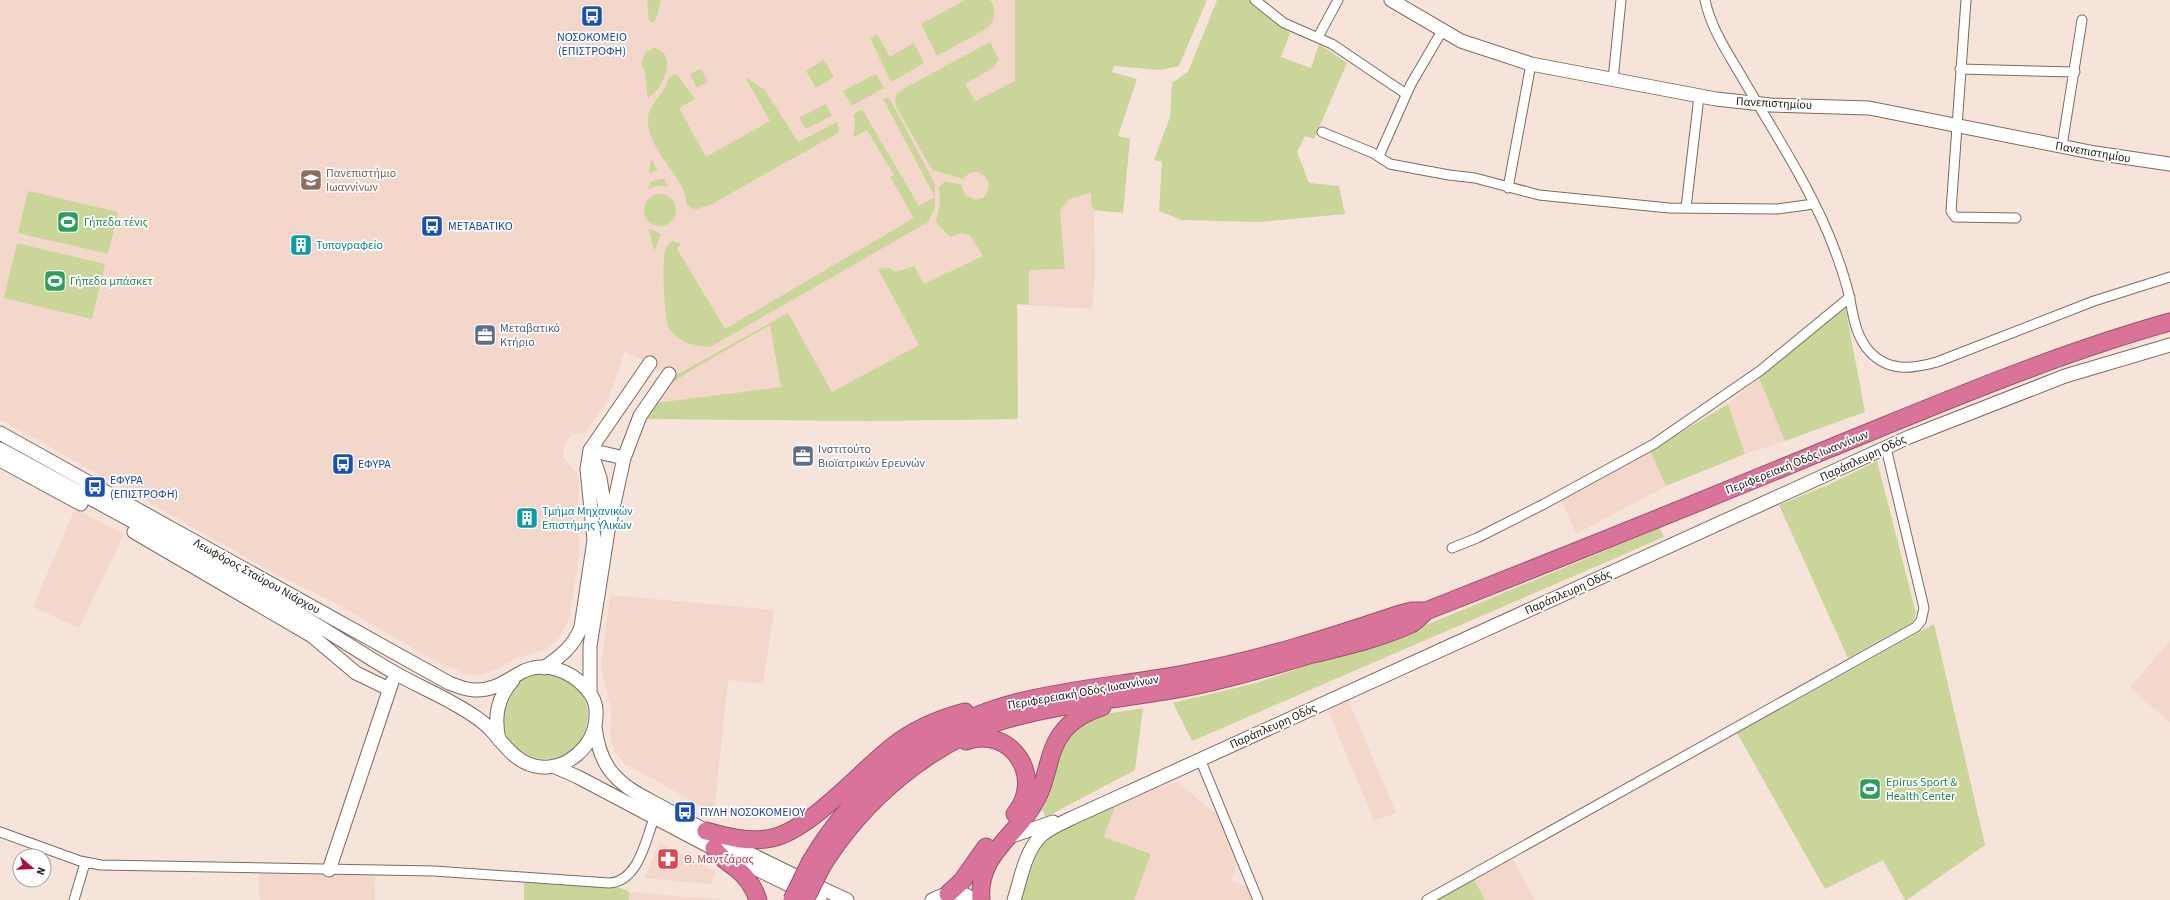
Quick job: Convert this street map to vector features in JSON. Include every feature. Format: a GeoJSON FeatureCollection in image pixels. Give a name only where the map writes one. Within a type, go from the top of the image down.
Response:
{"type":"FeatureCollection","features":[{"type":"Feature","properties":{"kind":"highway","name":"Περιφερειακή Οδός Ιωαννίνων"},"geometry":{"type":"LineString","coordinates":[[805,900],[824,840],[848,808],[867,788],[894,764],[935,736],[962,723],[1007,705],[1074,691],[1207,670],[1319,640],[1400,614],[1412,611],[1426,611],[1600,543],[1949,400],[2084,348],[2170,322]]}},
{"type":"Feature","properties":{"kind":"highway","name":"Περιφερειακή Οδός Ιωαννίνων"},"geometry":{"type":"LineString","coordinates":[[792,900],[816,863],[840,840],[878,797],[910,770],[945,746],[973,731],[1004,720],[1048,710],[1188,687],[1332,649],[1412,624],[1426,611]]}},
{"type":"Feature","properties":{"kind":"highway"},"geometry":{"type":"LineString","coordinates":[[981,900],[980,886],[984,868],[1036,801],[1056,742],[1066,728],[1086,712],[1115,704],[1132,695]]}},
{"type":"Feature","properties":{"kind":"highway"},"geometry":{"type":"LineString","coordinates":[[706,831],[750,841],[772,838],[788,833],[810,818],[906,737],[948,717],[982,707],[1007,705]]}},
{"type":"Feature","properties":{"kind":"highway"},"geometry":{"type":"LineString","coordinates":[[940,897],[962,881],[986,847],[1017,813],[1024,801],[1028,782],[1025,768],[1018,756],[1009,746],[997,740],[975,738],[945,746]]}},
{"type":"Feature","properties":{"kind":"highway"},"geometry":{"type":"LineString","coordinates":[[714,848],[722,858],[744,876],[752,886],[758,900]]}},
{"type":"Feature","properties":{"kind":"street"},"geometry":{"type":"LineString","coordinates":[[1255,0],[1290,26],[1318,37],[1344,52],[1406,94]]}},
{"type":"Feature","properties":{"kind":"street"},"geometry":{"type":"LineString","coordinates":[[1318,37],[1338,0]]}},
{"type":"Feature","properties":{"kind":"street","name":"Πανεπιστημίου"},"geometry":{"type":"LineString","coordinates":[[1391,0],[1442,31],[1478,48],[1531,64],[1699,96],[1758,104],[1868,108],[1956,127],[2170,164]]}},
{"type":"Feature","properties":{"kind":"street"},"geometry":{"type":"LineString","coordinates":[[1613,80],[1621,0]]}},
{"type":"Feature","properties":{"kind":"street"},"geometry":{"type":"LineString","coordinates":[[1705,0],[1710,18],[1718,35],[1814,204],[1831,241],[1850,297],[1858,334],[1870,351],[1887,364],[1895,367],[1916,368],[1937,362],[2094,301],[2170,277]]}},
{"type":"Feature","properties":{"kind":"street"},"geometry":{"type":"LineString","coordinates":[[1966,0],[1951,211],[1952,215],[1955,217],[2016,218]]}},
{"type":"Feature","properties":{"kind":"street"},"geometry":{"type":"LineString","coordinates":[[2062,146],[2075,72],[2082,20]]}},
{"type":"Feature","properties":{"kind":"street"},"geometry":{"type":"LineString","coordinates":[[1379,156],[1406,94],[1442,31]]}},
{"type":"Feature","properties":{"kind":"street"},"geometry":{"type":"LineString","coordinates":[[1508,188],[1531,64]]}},
{"type":"Feature","properties":{"kind":"street"},"geometry":{"type":"LineString","coordinates":[[1960,69],[2075,72]]}},
{"type":"Feature","properties":{"kind":"street"},"geometry":{"type":"LineString","coordinates":[[1686,208],[1699,96]]}},
{"type":"Feature","properties":{"kind":"street"},"geometry":{"type":"LineString","coordinates":[[1322,132],[1379,156],[1387,163],[1396,166],[1475,178],[1508,188],[1556,197],[1686,208],[1777,209],[1814,204]]}},
{"type":"Feature","properties":{"kind":"street"},"geometry":{"type":"LineString","coordinates":[[1452,548],[1477,538],[1544,504],[1658,441],[1761,370],[1850,297]]}},
{"type":"Feature","properties":{"kind":"street","name":"Παράπλευρη Οδός"},"geometry":{"type":"LineString","coordinates":[[1014,900],[1026,863],[1035,843],[1045,832],[1066,821],[1957,416],[2065,376],[2170,344]]}},
{"type":"Feature","properties":{"kind":"street"},"geometry":{"type":"LineString","coordinates":[[544,668],[569,649],[576,639],[581,626],[594,540],[587,470],[590,450],[650,363]]}},
{"type":"Feature","properties":{"kind":"street"},"geometry":{"type":"LineString","coordinates":[[590,693],[590,646],[608,531],[624,458],[640,416],[669,374]]}},
{"type":"Feature","properties":{"kind":"street","name":"Λεωφόρος Σταύρου Νιάρχου"},"geometry":{"type":"LineString","coordinates":[[0,433],[449,683],[469,690],[479,690],[494,687],[527,670],[544,668],[565,672],[581,682],[590,693],[596,709],[595,727],[602,755],[616,777],[623,784],[706,831],[847,900]]}},
{"type":"Feature","properties":{"kind":"street"},"geometry":{"type":"LineString","coordinates":[[1427,900],[1916,627],[1921,621],[1924,608],[1886,448]]}},
{"type":"Feature","properties":{"kind":"street","name":"Λεωφόρος Σταύρου Νιάρχου"},"geometry":{"type":"LineString","coordinates":[[0,449],[307,619],[396,673],[465,710],[483,723],[511,754],[522,761],[539,766],[553,766],[566,762],[576,756],[584,748],[595,727]]}},
{"type":"Feature","properties":{"kind":"street"},"geometry":{"type":"LineString","coordinates":[[590,450],[624,458]]}},
{"type":"Feature","properties":{"kind":"street"},"geometry":{"type":"LineString","coordinates":[[590,450],[600,478],[608,531]]}},
{"type":"Feature","properties":{"kind":"street"},"geometry":{"type":"LineString","coordinates":[[0,460],[140,536],[312,636],[356,673],[389,690]]}},
{"type":"Feature","properties":{"kind":"street"},"geometry":{"type":"LineString","coordinates":[[329,870],[396,673]]}},
{"type":"Feature","properties":{"kind":"street"},"geometry":{"type":"LineString","coordinates":[[499,740],[496,727],[498,706],[501,695],[517,675]]}},
{"type":"Feature","properties":{"kind":"street"},"geometry":{"type":"LineString","coordinates":[[1200,759],[1258,900]]}},
{"type":"Feature","properties":{"kind":"street","name":"Λεωφόρος Σταύρου Νιάρχου"},"geometry":{"type":"LineString","coordinates":[[553,766],[578,777],[654,818],[820,900]]}},
{"type":"Feature","properties":{"kind":"street"},"geometry":{"type":"LineString","coordinates":[[0,832],[85,862],[124,866],[441,872],[614,883],[626,877],[634,868],[654,818]]}},
{"type":"Feature","properties":{"kind":"street"},"geometry":{"type":"LineString","coordinates":[[1009,837],[1053,822],[1066,821]]}},
{"type":"Feature","properties":{"kind":"street"},"geometry":{"type":"LineString","coordinates":[[74,900],[85,862]]}},
{"type":"Feature","properties":{"kind":"street"},"geometry":{"type":"LineString","coordinates":[[940,897],[961,894],[974,900]]}},
{"type":"Feature","properties":{"kind":"shaded area","name":"Πανεπιστήμιο Ιωαννίνων"},"geometry":{"type":"Polygon","coordinates":[[[0,0],[1015,0],[1018,419],[867,421],[647,419],[673,377],[625,351],[608,400],[586,432],[571,435],[564,446],[563,457],[578,475],[579,558],[569,618],[560,637],[547,649],[516,658],[493,671],[479,675],[465,674],[430,658],[330,600],[278,575],[0,419],[0,0]]]}},
{"type":"Feature","properties":{"kind":"shaded area"},"geometry":{"type":"Polygon","coordinates":[[[1091,193],[1091,204],[1094,210],[1095,273],[1092,309],[1029,305],[1029,270],[1065,269],[1060,211],[1069,199],[1091,193]]]}},
{"type":"Feature","properties":{"kind":"shaded area"},"geometry":{"type":"Polygon","coordinates":[[[1759,378],[1785,441],[1745,454],[1728,404],[1759,378]]]}},
{"type":"Feature","properties":{"kind":"shaded area"},"geometry":{"type":"Polygon","coordinates":[[[1650,451],[1666,486],[1576,534],[1561,499],[1650,451]]]}},
{"type":"Feature","properties":{"kind":"shaded area"},"geometry":{"type":"Polygon","coordinates":[[[75,509],[124,534],[79,628],[33,607],[75,509]]]}},
{"type":"Feature","properties":{"kind":"shaded area"},"geometry":{"type":"Polygon","coordinates":[[[610,595],[774,610],[763,684],[728,680],[714,813],[624,763],[614,750],[610,736],[611,710],[601,665],[610,595]]]}},
{"type":"Feature","properties":{"kind":"shaded area"},"geometry":{"type":"Polygon","coordinates":[[[2170,640],[2170,722],[2130,688],[2170,640]]]}},
{"type":"Feature","properties":{"kind":"shaded area"},"geometry":{"type":"Polygon","coordinates":[[[1348,699],[1396,813],[1374,821],[1327,708],[1348,699]]]}},
{"type":"Feature","properties":{"kind":"shaded area"},"geometry":{"type":"Polygon","coordinates":[[[1177,782],[1220,817],[1238,861],[1231,881],[1248,887],[1253,900],[1134,900],[1151,854],[1104,837],[1116,804],[1177,782]]]}},
{"type":"Feature","properties":{"kind":"shaded area"},"geometry":{"type":"Polygon","coordinates":[[[659,843],[715,871],[711,884],[645,878],[659,843]]]}},
{"type":"Feature","properties":{"kind":"shaded area"},"geometry":{"type":"Polygon","coordinates":[[[1512,858],[1535,900],[1485,900],[1474,879],[1512,858]]]}},
{"type":"Feature","properties":{"kind":"shaded area"},"geometry":{"type":"Polygon","coordinates":[[[258,870],[374,873],[375,900],[260,900],[258,870]]]}},
{"type":"Feature","properties":{"kind":"shaded area"},"geometry":{"type":"Polygon","coordinates":[[[629,892],[723,900],[629,900],[629,892]]]}},
{"type":"Feature","properties":{"kind":"green space"},"geometry":{"type":"Polygon","coordinates":[[[647,0],[661,0],[656,19],[653,23],[649,21],[647,0]]]}},
{"type":"Feature","properties":{"kind":"green space"},"geometry":{"type":"Polygon","coordinates":[[[965,0],[990,0],[994,7],[992,21],[988,28],[937,56],[921,24],[965,0]]]}},
{"type":"Feature","properties":{"kind":"green space"},"geometry":{"type":"Polygon","coordinates":[[[1015,0],[1207,0],[1179,66],[1160,70],[1114,66],[1112,72],[1137,79],[1118,136],[1130,139],[1123,213],[1094,210],[1091,204],[1091,193],[1069,199],[1060,211],[1065,269],[1029,270],[1029,305],[1017,304],[1018,419],[867,421],[647,419],[655,403],[781,387],[770,325],[688,372],[664,389],[673,377],[788,313],[832,392],[919,345],[878,269],[888,268],[896,272],[914,266],[924,284],[983,256],[970,235],[962,233],[950,237],[936,222],[940,203],[939,187],[945,181],[961,185],[965,195],[976,200],[984,197],[988,191],[988,185],[987,179],[984,175],[979,173],[974,172],[968,174],[963,179],[932,170],[896,106],[895,98],[903,89],[990,42],[999,59],[993,68],[965,84],[975,101],[1015,81],[1015,0]]]}},
{"type":"Feature","properties":{"kind":"green space"},"geometry":{"type":"Polygon","coordinates":[[[1217,0],[1249,0],[1290,33],[1281,57],[1311,68],[1319,44],[1347,63],[1314,139],[1305,136],[1297,152],[1309,183],[1339,186],[1345,214],[1260,222],[1181,220],[1159,211],[1162,162],[1154,160],[1170,117],[1172,83],[1188,72],[1217,0]]]}},
{"type":"Feature","properties":{"kind":"green space"},"geometry":{"type":"Polygon","coordinates":[[[877,34],[890,57],[914,43],[924,63],[891,82],[870,38],[877,34]]]}},
{"type":"Feature","properties":{"kind":"green space"},"geometry":{"type":"Polygon","coordinates":[[[654,48],[662,51],[666,57],[667,64],[666,72],[659,88],[648,98],[645,72],[641,64],[645,53],[654,48]]]}},
{"type":"Feature","properties":{"kind":"green space"},"geometry":{"type":"Polygon","coordinates":[[[824,60],[834,77],[816,88],[806,71],[824,60]]]}},
{"type":"Feature","properties":{"kind":"green space"},"geometry":{"type":"Polygon","coordinates":[[[701,69],[708,82],[697,88],[690,74],[701,69]]]}},
{"type":"Feature","properties":{"kind":"green space"},"geometry":{"type":"Polygon","coordinates":[[[677,74],[695,99],[679,108],[706,157],[770,121],[745,77],[765,90],[798,142],[837,122],[839,129],[838,133],[712,204],[694,210],[686,203],[685,194],[681,185],[659,153],[649,129],[648,117],[651,108],[664,89],[669,77],[677,74]]]}},
{"type":"Feature","properties":{"kind":"green space"},"geometry":{"type":"Polygon","coordinates":[[[876,74],[884,88],[852,106],[843,91],[876,74]]]}},
{"type":"Feature","properties":{"kind":"green space"},"geometry":{"type":"Polygon","coordinates":[[[883,99],[890,99],[935,184],[935,197],[883,99]]]}},
{"type":"Feature","properties":{"kind":"green space"},"geometry":{"type":"Polygon","coordinates":[[[826,104],[832,116],[806,129],[799,118],[826,104]]]}},
{"type":"Feature","properties":{"kind":"green space"},"geometry":{"type":"Polygon","coordinates":[[[862,109],[919,206],[935,197],[935,208],[928,222],[712,346],[706,347],[688,343],[677,337],[669,328],[667,323],[664,291],[664,258],[665,250],[671,241],[681,243],[677,249],[725,329],[914,218],[890,177],[894,175],[867,130],[854,137],[854,114],[862,109]]]}},
{"type":"Feature","properties":{"kind":"green space"},"geometry":{"type":"Polygon","coordinates":[[[651,158],[658,171],[649,173],[651,158]]]}},
{"type":"Feature","properties":{"kind":"green space"},"geometry":{"type":"Polygon","coordinates":[[[664,179],[668,187],[658,186],[648,189],[651,182],[664,179]]]}},
{"type":"Feature","properties":{"kind":"green space","name":"Γήπεδα τένις"},"geometry":{"type":"Polygon","coordinates":[[[28,191],[118,212],[108,254],[18,233],[28,191]]]}},
{"type":"Feature","properties":{"kind":"green space"},"geometry":{"type":"Polygon","coordinates":[[[660,194],[666,195],[673,201],[676,210],[675,216],[669,223],[660,226],[654,225],[647,219],[644,210],[645,204],[651,197],[660,194]]]}},
{"type":"Feature","properties":{"kind":"green space"},"geometry":{"type":"Polygon","coordinates":[[[649,229],[661,234],[654,251],[649,229]]]}},
{"type":"Feature","properties":{"kind":"green space","name":"Γήπεδα μπάσκετ"},"geometry":{"type":"Polygon","coordinates":[[[17,243],[105,264],[92,319],[4,298],[17,243]]]}},
{"type":"Feature","properties":{"kind":"green space"},"geometry":{"type":"Polygon","coordinates":[[[1845,306],[1865,412],[1785,441],[1759,378],[1845,306]]]}},
{"type":"Feature","properties":{"kind":"green space"},"geometry":{"type":"Polygon","coordinates":[[[1728,404],[1745,454],[1666,486],[1650,451],[1728,404]]]}},
{"type":"Feature","properties":{"kind":"green space"},"geometry":{"type":"Polygon","coordinates":[[[1877,461],[1916,613],[1913,622],[1848,658],[1779,505],[1830,484],[1877,461]]]}},
{"type":"Feature","properties":{"kind":"green space"},"geometry":{"type":"Polygon","coordinates":[[[1660,528],[1664,537],[1192,741],[1173,703],[1256,683],[1431,623],[1660,528]]]}},
{"type":"Feature","properties":{"kind":"green space","name":"Epirus Sport & Health Center"},"geometry":{"type":"Polygon","coordinates":[[[1934,624],[1985,845],[1907,900],[1905,900],[1883,860],[1825,889],[1737,733],[1934,624]]]}},
{"type":"Feature","properties":{"kind":"green space"},"geometry":{"type":"Polygon","coordinates":[[[545,673],[561,676],[569,680],[581,692],[585,700],[588,716],[585,732],[581,740],[569,752],[561,756],[545,759],[529,756],[521,752],[509,740],[505,732],[502,716],[505,700],[509,692],[521,680],[529,676],[545,673]]]}},
{"type":"Feature","properties":{"kind":"green space"},"geometry":{"type":"Polygon","coordinates":[[[1143,708],[1135,770],[1046,817],[1042,810],[1060,758],[1072,735],[1081,726],[1093,719],[1111,713],[1143,708]]]}},
{"type":"Feature","properties":{"kind":"green space"},"geometry":{"type":"Polygon","coordinates":[[[1116,804],[1104,837],[1151,854],[1134,900],[1020,900],[1039,848],[1061,828],[1116,804]]]}},
{"type":"Feature","properties":{"kind":"green space"},"geometry":{"type":"Polygon","coordinates":[[[524,879],[621,888],[629,892],[629,900],[524,900],[524,879]]]}},
{"type":"Feature","properties":{"kind":"green space"},"geometry":{"type":"Polygon","coordinates":[[[1474,879],[1485,900],[1436,900],[1474,879]]]}},
{"type":"Feature","properties":{"kind":"place","name":"ΝΟΣΟΚΟΜΕΙΟ (ΕΠΙΣΤΡΟΦΗ)"},"geometry":{"type":"Point","coordinates":[592,16]}},
{"type":"Feature","properties":{"kind":"place","name":"Πανεπιστήμιο Ιωαννίνων"},"geometry":{"type":"Point","coordinates":[311,180]}},
{"type":"Feature","properties":{"kind":"place","name":"Γήπεδα τένις"},"geometry":{"type":"Point","coordinates":[68,222]}},
{"type":"Feature","properties":{"kind":"place","name":"ΜΕΤΑΒΑΤΙΚΟ"},"geometry":{"type":"Point","coordinates":[432,226]}},
{"type":"Feature","properties":{"kind":"place","name":"Τυπογραφείο"},"geometry":{"type":"Point","coordinates":[301,245]}},
{"type":"Feature","properties":{"kind":"place","name":"Γήπεδα μπάσκετ"},"geometry":{"type":"Point","coordinates":[55,281]}},
{"type":"Feature","properties":{"kind":"place","name":"Μεταβατικό Κτήριο"},"geometry":{"type":"Point","coordinates":[485,335]}},
{"type":"Feature","properties":{"kind":"place","name":"Ινστιτούτο Βιοϊατρικών Ερευνών"},"geometry":{"type":"Point","coordinates":[803,456]}},
{"type":"Feature","properties":{"kind":"place","name":"ΕΦΥΡΑ"},"geometry":{"type":"Point","coordinates":[343,464]}},
{"type":"Feature","properties":{"kind":"place","name":"ΕΦΥΡΑ (ΕΠΙΣΤΡΟΦΗ)"},"geometry":{"type":"Point","coordinates":[95,487]}},
{"type":"Feature","properties":{"kind":"place","name":"Τμήμα Μηχανικών Επιστήμης Υλικών"},"geometry":{"type":"Point","coordinates":[527,518]}},
{"type":"Feature","properties":{"kind":"place","name":"Epirus Sport & Health Center"},"geometry":{"type":"Point","coordinates":[1870,789]}},
{"type":"Feature","properties":{"kind":"place","name":"ΠΥΛΗ ΝΟΣΟΚΟΜΕΙΟΥ"},"geometry":{"type":"Point","coordinates":[685,812]}},
{"type":"Feature","properties":{"kind":"place","name":"Θ. Μαντζάρας"},"geometry":{"type":"Point","coordinates":[668,859]}}]}
